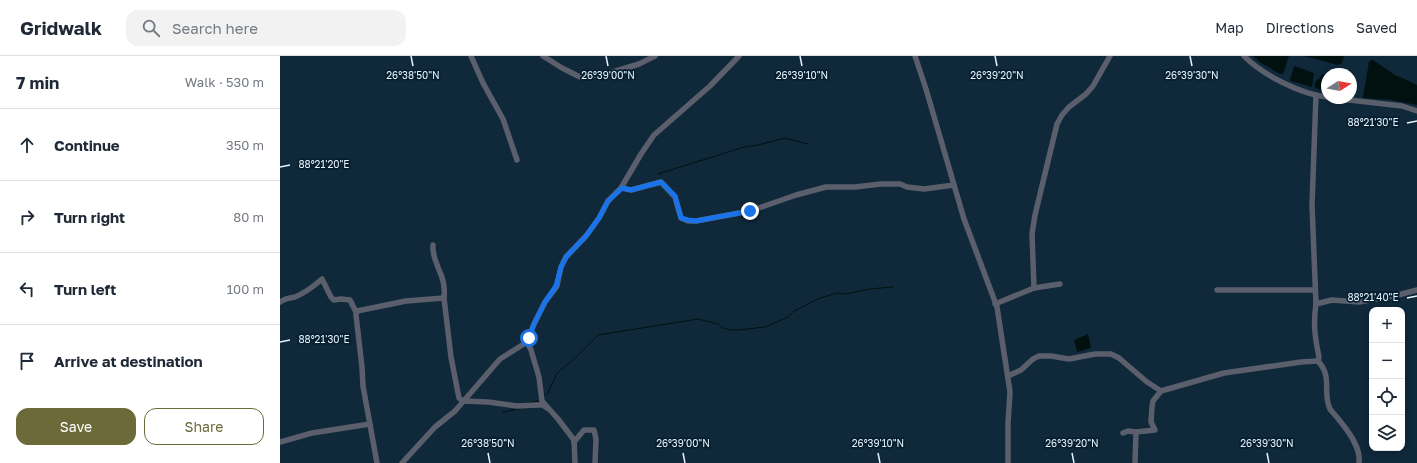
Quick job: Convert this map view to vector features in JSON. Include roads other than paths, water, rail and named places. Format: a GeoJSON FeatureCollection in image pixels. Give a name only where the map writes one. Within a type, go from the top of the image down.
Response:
{"type":"FeatureCollection","features":[{"type":"Feature","properties":{"kind":"street"},"geometry":{"type":"LineString","coordinates":[[471,56],[483,83],[503,119],[517,160]]}},
{"type":"Feature","properties":{"kind":"street"},"geometry":{"type":"LineString","coordinates":[[543,56],[580,77],[606,74],[639,64],[655,56]]}},
{"type":"Feature","properties":{"kind":"street"},"geometry":{"type":"LineString","coordinates":[[402,463],[435,427],[455,411],[500,359],[527,342],[545,302],[556,286],[561,267],[566,257],[586,236],[599,218],[608,201],[622,188],[628,174],[654,135],[710,86],[739,56]]}},
{"type":"Feature","properties":{"kind":"street"},"geometry":{"type":"LineString","coordinates":[[915,56],[964,219],[995,304],[1010,392],[1008,463]]}},
{"type":"Feature","properties":{"kind":"street"},"geometry":{"type":"LineString","coordinates":[[1034,288],[1032,234],[1035,214],[1057,124],[1069,107],[1086,94],[1093,86],[1110,56]]}},
{"type":"Feature","properties":{"kind":"street"},"geometry":{"type":"LineString","coordinates":[[1244,56],[1263,71],[1293,87],[1321,96]]}},
{"type":"Feature","properties":{"kind":"street"},"geometry":{"type":"LineString","coordinates":[[1316,95],[1312,205],[1314,290],[1316,304],[1313,319],[1319,357],[1318,361]]}},
{"type":"Feature","properties":{"kind":"street"},"geometry":{"type":"LineString","coordinates":[[1357,101],[1402,106],[1417,111]]}},
{"type":"Feature","properties":{"kind":"street"},"geometry":{"type":"LineString","coordinates":[[622,188],[631,190],[661,182],[675,196],[681,218],[696,221],[755,209],[796,194],[826,187],[900,184],[918,190],[954,185]]}},
{"type":"Feature","properties":{"kind":"street"},"geometry":{"type":"LineString","coordinates":[[432,245],[432,253],[440,272],[445,294],[444,298],[455,384],[459,398],[463,401],[522,406],[543,405],[558,419],[574,440],[575,463]]}},
{"type":"Feature","properties":{"kind":"street"},"geometry":{"type":"LineString","coordinates":[[280,302],[287,298],[295,297],[308,290],[322,279],[334,300],[350,300],[356,312],[363,386],[378,463]]}},
{"type":"Feature","properties":{"kind":"street"},"geometry":{"type":"LineString","coordinates":[[995,304],[1034,288],[1060,284]]}},
{"type":"Feature","properties":{"kind":"street"},"geometry":{"type":"LineString","coordinates":[[1217,290],[1314,290]]}},
{"type":"Feature","properties":{"kind":"street"},"geometry":{"type":"LineString","coordinates":[[1316,304],[1332,300],[1359,302],[1417,290]]}},
{"type":"Feature","properties":{"kind":"street"},"geometry":{"type":"LineString","coordinates":[[356,312],[406,300],[444,298]]}},
{"type":"Feature","properties":{"kind":"street"},"geometry":{"type":"LineString","coordinates":[[527,342],[539,377],[542,399],[547,408]]}},
{"type":"Feature","properties":{"kind":"street"},"geometry":{"type":"LineString","coordinates":[[1008,376],[1020,370],[1039,356],[1069,359],[1095,354],[1111,354],[1119,358],[1147,382],[1161,391]]}},
{"type":"Feature","properties":{"kind":"street"},"geometry":{"type":"LineString","coordinates":[[1123,433],[1128,431],[1136,432],[1155,430],[1151,422],[1152,407],[1153,401],[1161,391],[1224,373],[1300,362],[1318,361],[1323,366],[1326,373],[1329,407],[1345,427],[1357,448],[1360,457],[1359,463]]}},
{"type":"Feature","properties":{"kind":"street"},"geometry":{"type":"LineString","coordinates":[[280,442],[312,433],[370,424]]}},
{"type":"Feature","properties":{"kind":"street"},"geometry":{"type":"LineString","coordinates":[[574,442],[584,430],[594,430],[596,439],[595,463]]}},
{"type":"Feature","properties":{"kind":"street"},"geometry":{"type":"LineString","coordinates":[[1136,432],[1136,463]]}},
{"type":"Feature","properties":{"kind":"waterway"},"geometry":{"type":"LineString","coordinates":[[658,174],[744,147],[785,138],[808,144]]}},
{"type":"Feature","properties":{"kind":"waterway"},"geometry":{"type":"LineString","coordinates":[[544,396],[548,393],[557,373],[573,360],[598,335],[698,319],[718,324],[723,328],[731,330],[765,327],[788,317],[794,311],[820,298],[837,293],[846,294],[869,289],[893,287]]}},
{"type":"Feature","properties":{"kind":"waterway"},"geometry":{"type":"LineString","coordinates":[[528,403],[539,401]]}},
{"type":"Feature","properties":{"kind":"waterway"},"geometry":{"type":"LineString","coordinates":[[503,412],[521,408]]}}]}
